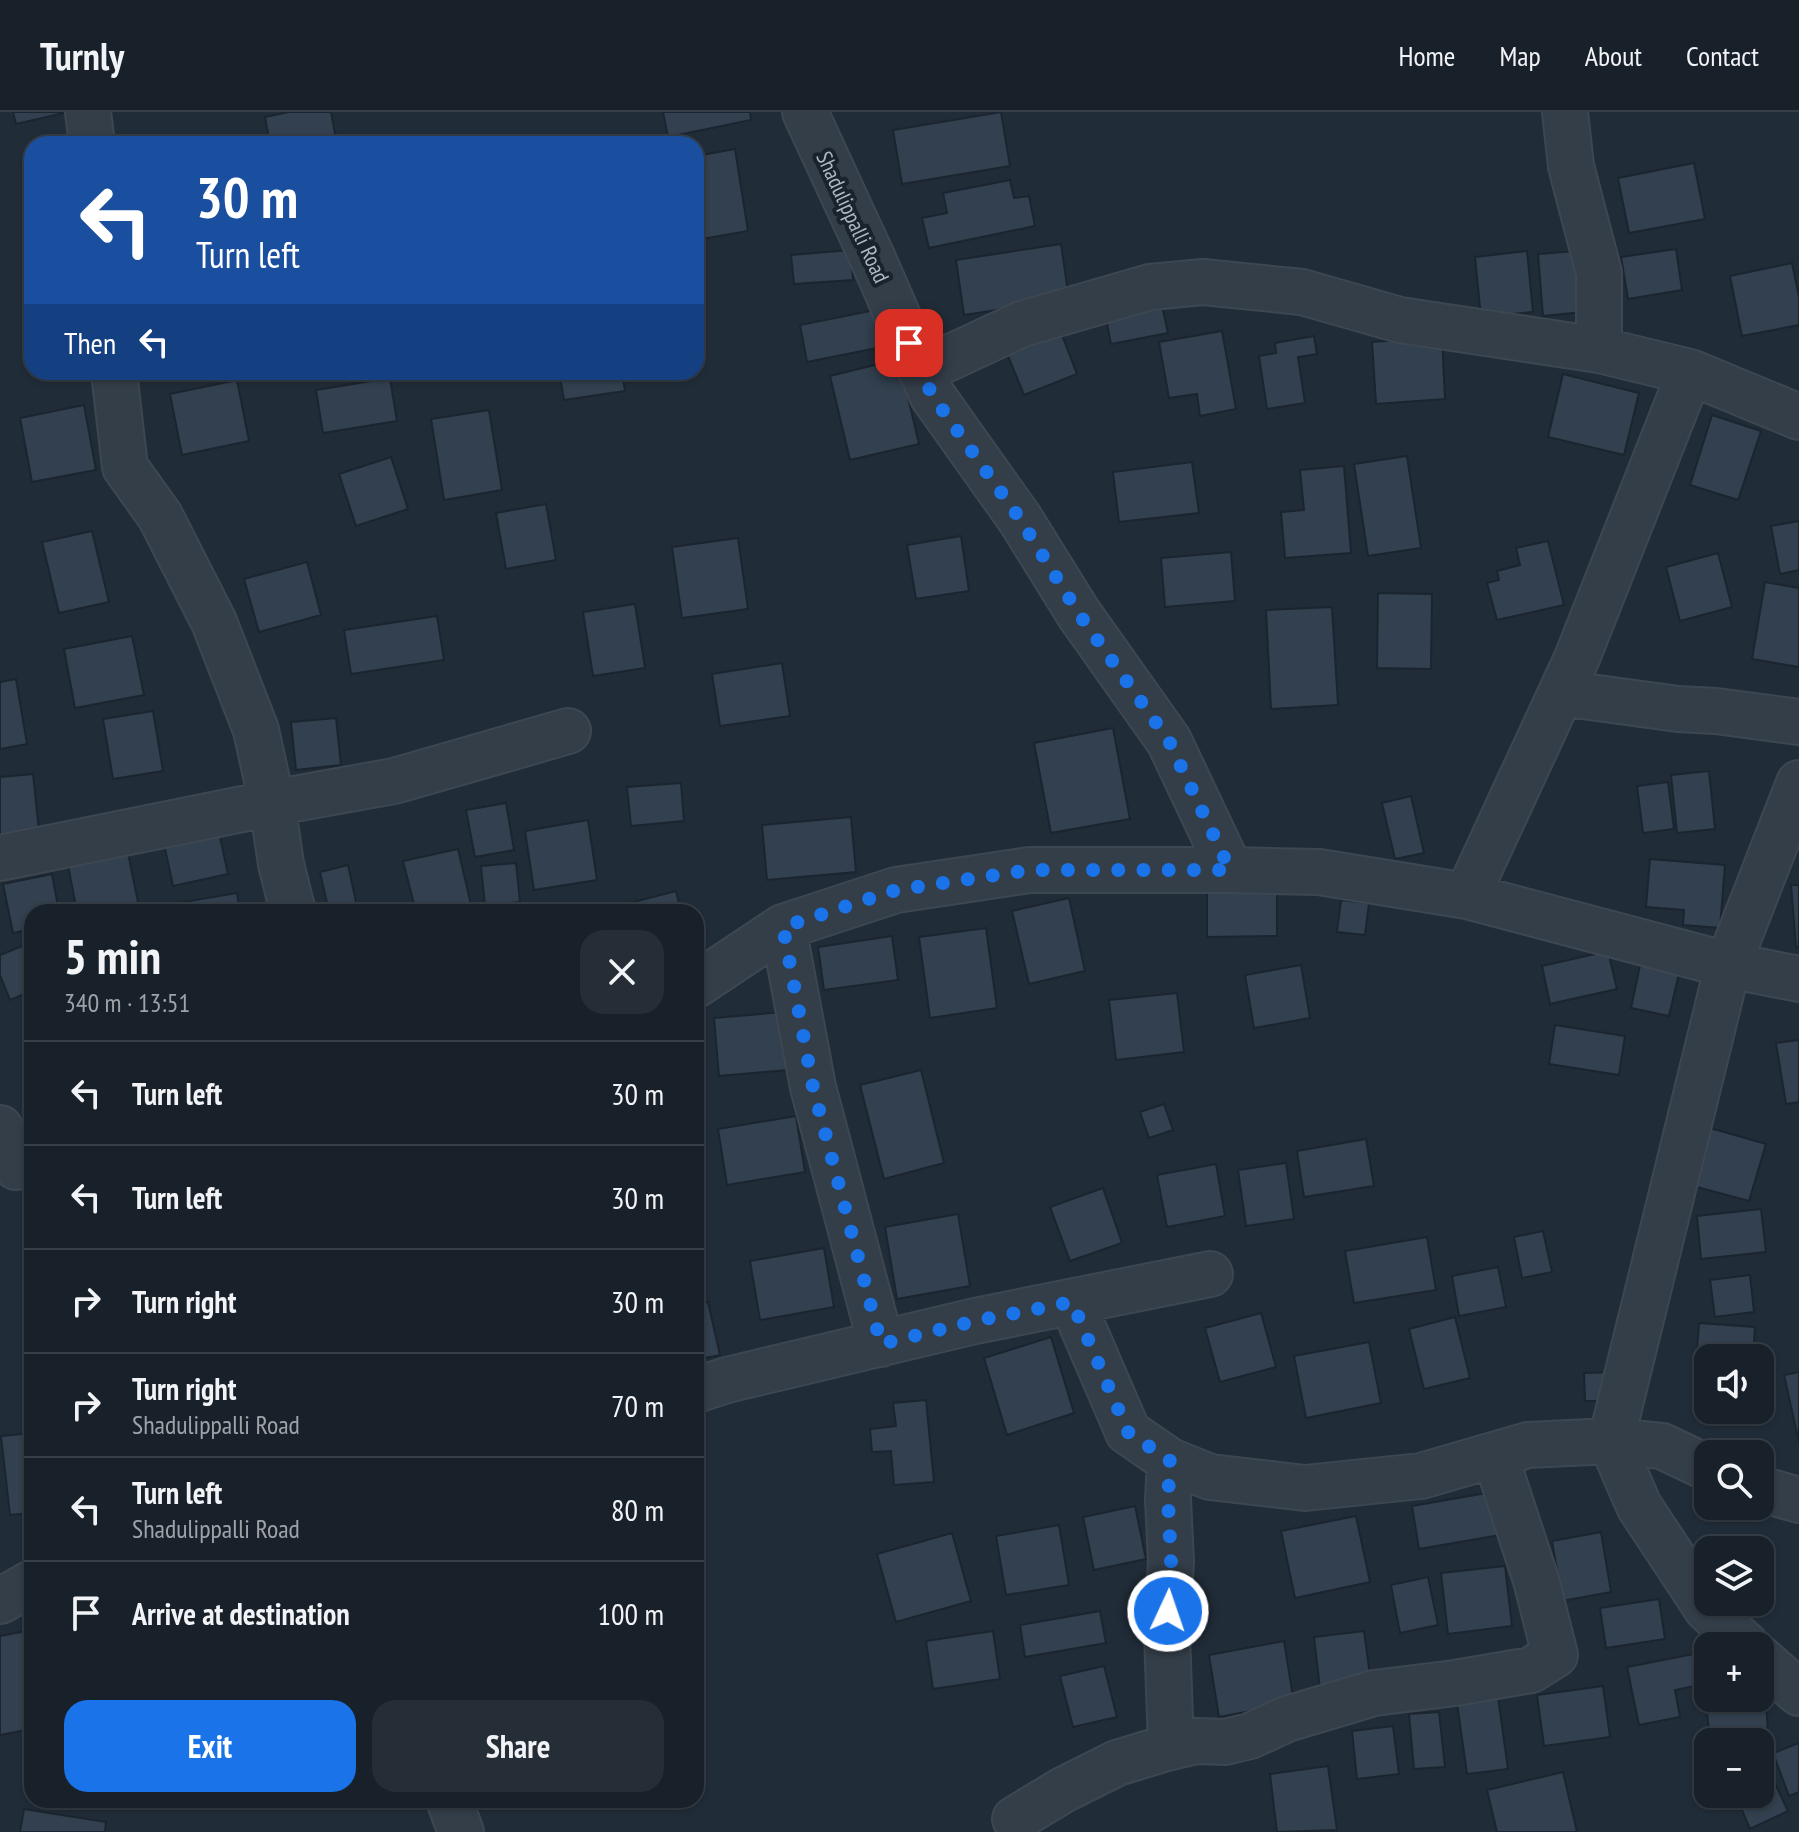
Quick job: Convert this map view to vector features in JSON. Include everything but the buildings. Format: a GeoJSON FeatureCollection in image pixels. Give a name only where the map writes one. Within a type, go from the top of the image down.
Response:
{"type":"FeatureCollection","features":[{"type":"Feature","properties":{"kind":"street"},"geometry":{"type":"LineString","coordinates":[[88,112],[91,136]]}},
{"type":"Feature","properties":{"kind":"street","name":"Shadulippalli Road"},"geometry":{"type":"LineString","coordinates":[[805,112],[932,395],[1020,519],[1079,614],[1169,741],[1230,870]]}},
{"type":"Feature","properties":{"kind":"street"},"geometry":{"type":"LineString","coordinates":[[1565,112],[1571,166],[1599,273],[1599,350]]}},
{"type":"Feature","properties":{"kind":"street"},"geometry":{"type":"LineString","coordinates":[[921,371],[1022,324],[1150,287],[1203,282],[1302,292],[1400,320],[1599,350],[1690,372],[1799,417]]}},
{"type":"Feature","properties":{"kind":"street"},"geometry":{"type":"LineString","coordinates":[[1467,896],[1577,658],[1690,372]]}},
{"type":"Feature","properties":{"kind":"street"},"geometry":{"type":"LineString","coordinates":[[115,380],[125,467],[160,516],[214,622],[256,730],[291,904]]}},
{"type":"Feature","properties":{"kind":"street"},"geometry":{"type":"LineString","coordinates":[[1561,693],[1799,722]]}},
{"type":"Feature","properties":{"kind":"street"},"geometry":{"type":"LineString","coordinates":[[0,858],[394,781],[568,731]]}},
{"type":"Feature","properties":{"kind":"street"},"geometry":{"type":"LineString","coordinates":[[1732,1632],[1698,1597],[1639,1506],[1611,1441],[1728,965],[1799,783]]}},
{"type":"Feature","properties":{"kind":"street"},"geometry":{"type":"LineString","coordinates":[[704,980],[783,927],[896,890],[1030,870],[1319,872],[1467,896],[1728,965],[1799,979]]}},
{"type":"Feature","properties":{"kind":"street"},"geometry":{"type":"LineString","coordinates":[[783,927],[813,1087],[881,1344]]}},
{"type":"Feature","properties":{"kind":"street"},"geometry":{"type":"LineString","coordinates":[[704,1387],[975,1321],[1210,1274]]}},
{"type":"Feature","properties":{"kind":"street"},"geometry":{"type":"LineString","coordinates":[[1072,1302],[1128,1432],[1170,1461],[1210,1477],[1305,1488],[1421,1476],[1528,1445],[1611,1441],[1662,1446],[1694,1461]]}},
{"type":"Feature","properties":{"kind":"street"},"geometry":{"type":"LineString","coordinates":[[1015,1819],[1117,1763],[1171,1746],[1196,1741],[1225,1742],[1250,1736],[1287,1719],[1374,1693],[1531,1670],[1555,1655],[1536,1580],[1495,1455]]}},
{"type":"Feature","properties":{"kind":"street"},"geometry":{"type":"LineString","coordinates":[[1170,1461],[1171,1561],[1167,1635],[1171,1746]]}},
{"type":"Feature","properties":{"kind":"street"},"geometry":{"type":"LineString","coordinates":[[1774,1493],[1799,1500]]}},
{"type":"Feature","properties":{"kind":"street"},"geometry":{"type":"LineString","coordinates":[[0,1601],[24,1588]]}},
{"type":"Feature","properties":{"kind":"street"},"geometry":{"type":"LineString","coordinates":[[1774,1671],[1799,1693]]}},
{"type":"Feature","properties":{"kind":"street"},"geometry":{"type":"LineString","coordinates":[[452,1808],[461,1832]]}},
{"type":"Feature","properties":{"kind":"route"},"geometry":{"type":"LineString","coordinates":[[909,343],[932,395],[1020,519],[1079,614],[1169,741],[1230,870],[1030,870],[896,890],[783,927],[813,1087],[881,1344],[1072,1302],[1128,1432],[1170,1461],[1168,1611]]}}]}
